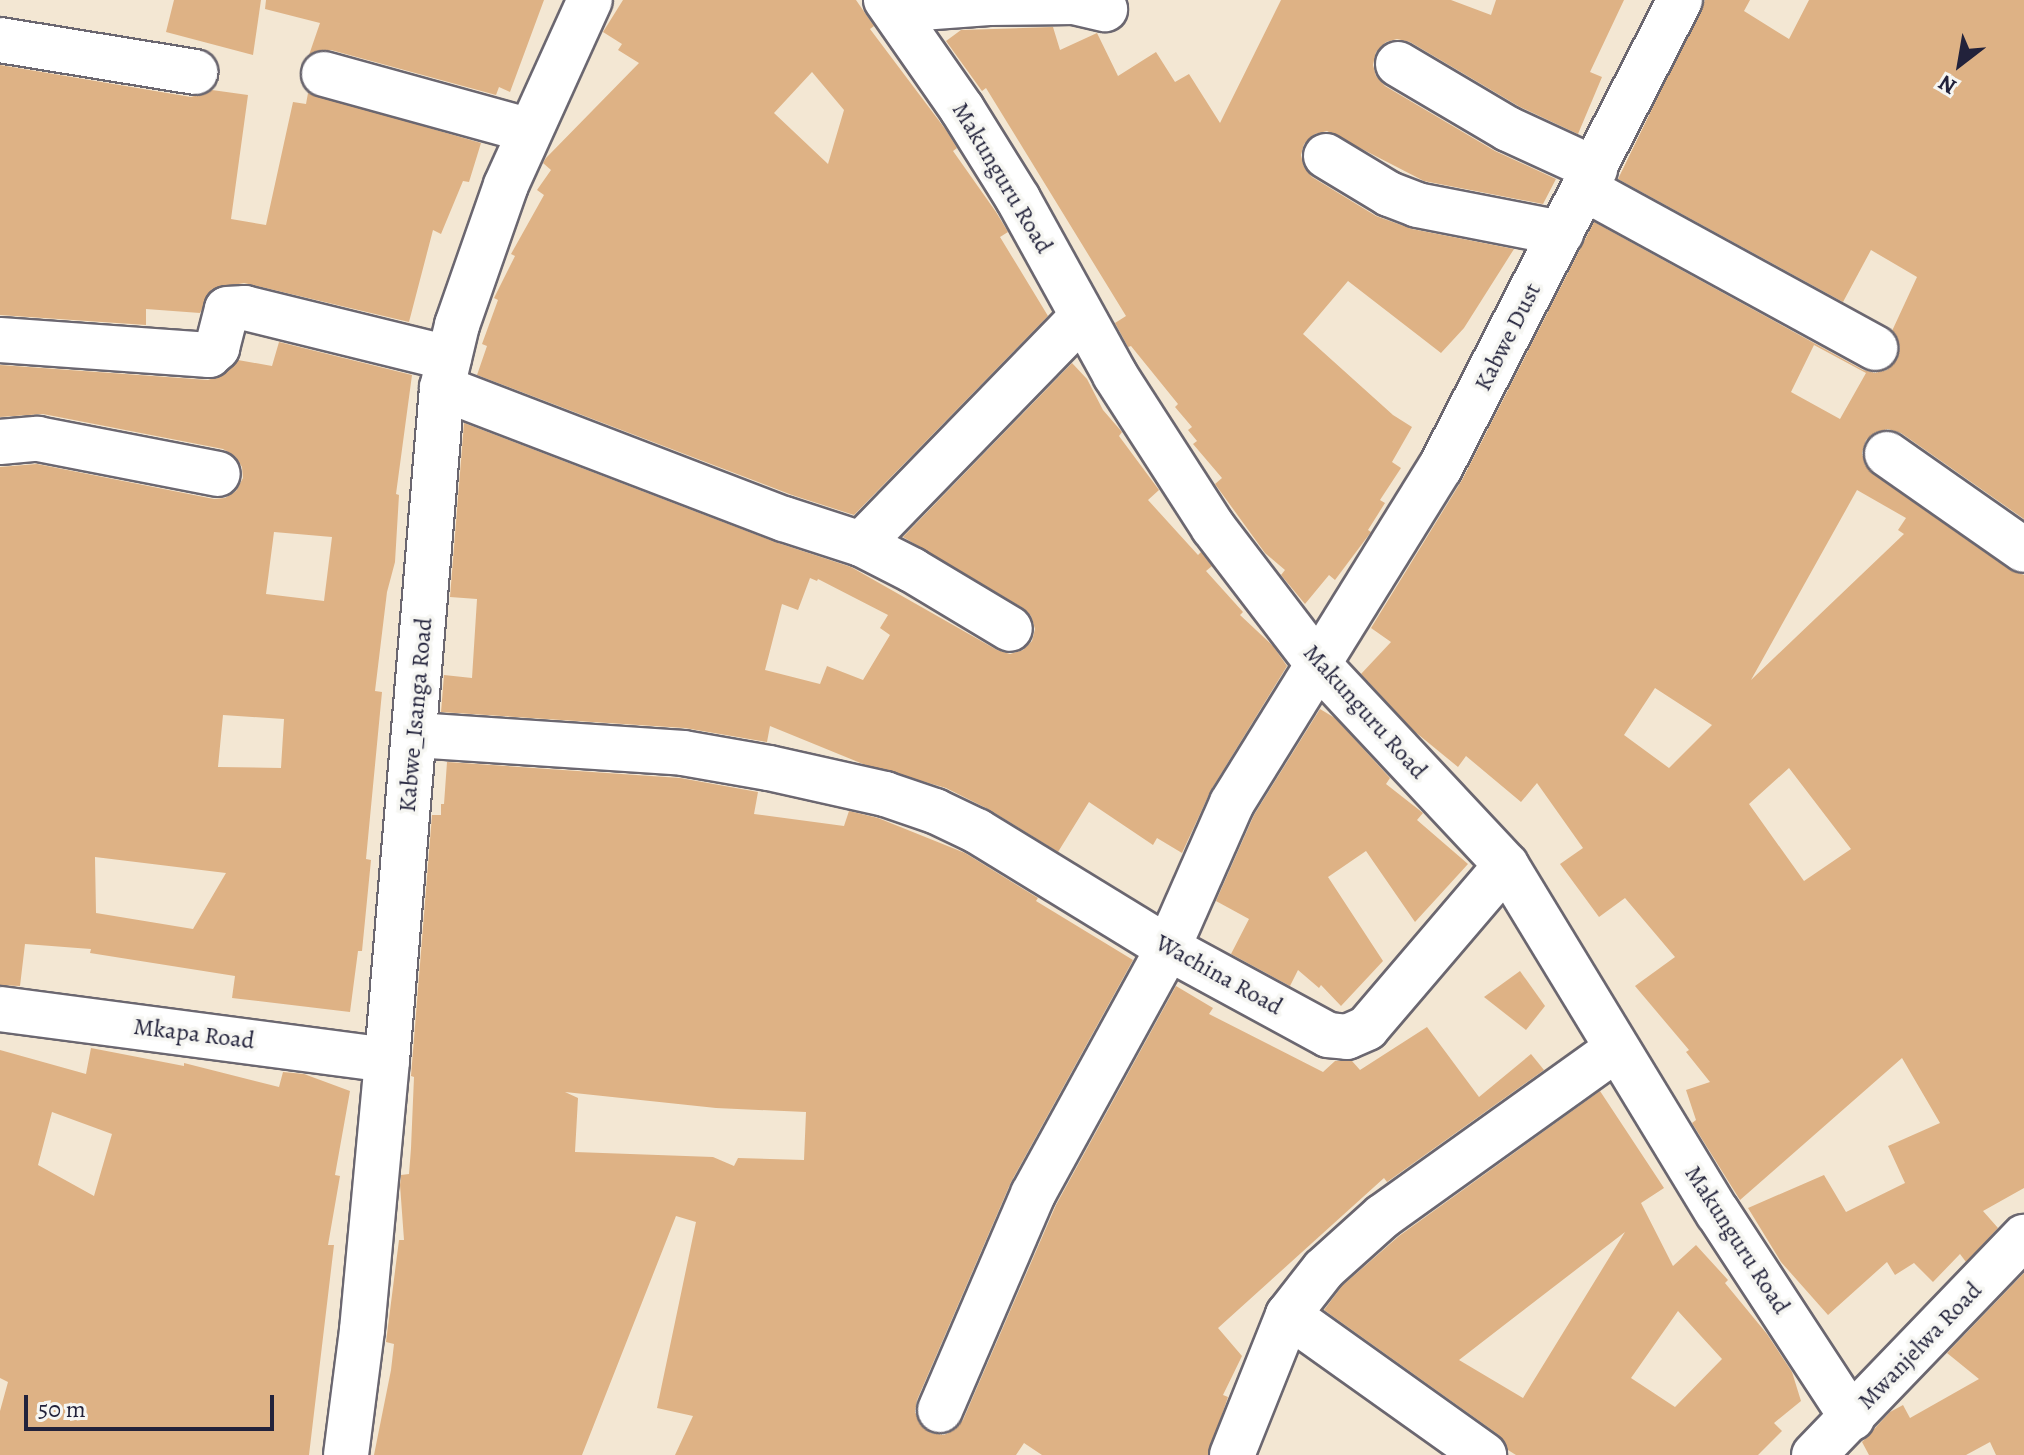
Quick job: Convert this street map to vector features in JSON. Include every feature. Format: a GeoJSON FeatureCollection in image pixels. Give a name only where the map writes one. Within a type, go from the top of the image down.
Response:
{"type":"FeatureCollection","features":[{"type":"Feature","properties":{"kind":"street","name":"Kabwe_Isanga Road"},"geometry":{"type":"LineString","coordinates":[[346,1455],[362,1330],[387,1060],[445,373],[478,261],[528,130],[590,0]]}},
{"type":"Feature","properties":{"kind":"street","name":"Kabwe Dust"},"geometry":{"type":"LineString","coordinates":[[940,1410],[1033,1194],[1168,948],[1232,803],[1440,468],[1680,0]]}},
{"type":"Feature","properties":{"kind":"street"},"geometry":{"type":"LineString","coordinates":[[890,5],[1074,2],[1105,9]]}},
{"type":"Feature","properties":{"kind":"street","name":"Makunguru Road"},"geometry":{"type":"LineString","coordinates":[[890,5],[994,160],[1081,318],[1213,527],[1317,663],[1506,865],[1616,1049],[1839,1439]]}},
{"type":"Feature","properties":{"kind":"street"},"geometry":{"type":"LineString","coordinates":[[0,40],[195,72]]}},
{"type":"Feature","properties":{"kind":"street"},"geometry":{"type":"LineString","coordinates":[[1398,64],[1875,348]]}},
{"type":"Feature","properties":{"kind":"street"},"geometry":{"type":"LineString","coordinates":[[324,74],[528,130]]}},
{"type":"Feature","properties":{"kind":"street"},"geometry":{"type":"LineString","coordinates":[[1326,156],[1389,194],[1417,205],[1561,233]]}},
{"type":"Feature","properties":{"kind":"street"},"geometry":{"type":"LineString","coordinates":[[0,340],[209,355],[217,348],[227,309],[245,308],[445,373],[784,519],[861,544],[912,570],[1010,629]]}},
{"type":"Feature","properties":{"kind":"street"},"geometry":{"type":"LineString","coordinates":[[861,544],[1081,318]]}},
{"type":"Feature","properties":{"kind":"street"},"geometry":{"type":"LineString","coordinates":[[0,442],[38,439],[218,474]]}},
{"type":"Feature","properties":{"kind":"street"},"geometry":{"type":"LineString","coordinates":[[1887,454],[2024,550]]}},
{"type":"Feature","properties":{"kind":"street","name":"Wachina Road"},"geometry":{"type":"LineString","coordinates":[[415,735],[683,753],[769,768],[885,794],[935,811],[977,831],[1168,948],[1328,1035],[1347,1037],[1367,1028],[1506,865]]}},
{"type":"Feature","properties":{"kind":"street","name":"Mkapa Road"},"geometry":{"type":"LineString","coordinates":[[0,1009],[387,1060]]}},
{"type":"Feature","properties":{"kind":"street"},"geometry":{"type":"LineString","coordinates":[[1232,1455],[1288,1315],[1324,1269],[1383,1216],[1616,1049]]}},
{"type":"Feature","properties":{"kind":"street","name":"Mwanjelwa Road"},"geometry":{"type":"LineString","coordinates":[[1839,1439],[2024,1237]]}},
{"type":"Feature","properties":{"kind":"street"},"geometry":{"type":"LineString","coordinates":[[1288,1315],[1484,1455]]}},
{"type":"Feature","properties":{"kind":"building"},"geometry":{"type":"Polygon","coordinates":[[[174,0],[261,0],[253,55],[166,32],[174,0]]]}},
{"type":"Feature","properties":{"kind":"building"},"geometry":{"type":"Polygon","coordinates":[[[266,0],[544,0],[510,92],[499,87],[496,95],[331,50],[309,55],[320,23],[265,9],[266,0]]]}},
{"type":"Feature","properties":{"kind":"building"},"geometry":{"type":"Polygon","coordinates":[[[623,0],[856,0],[874,26],[870,29],[946,130],[957,148],[953,151],[1008,232],[1000,237],[1048,316],[854,515],[792,495],[477,375],[487,346],[482,344],[498,300],[494,298],[515,256],[511,254],[544,195],[537,190],[551,170],[543,163],[639,63],[618,50],[622,44],[603,32],[623,0]],[[812,72],[774,113],[828,164],[844,110],[812,72]]]}},
{"type":"Feature","properties":{"kind":"building"},"geometry":{"type":"Polygon","coordinates":[[[1281,0],[1451,0],[1491,15],[1496,0],[1624,0],[1590,72],[1602,77],[1578,134],[1520,107],[1410,42],[1397,39],[1386,42],[1376,52],[1373,65],[1376,76],[1385,86],[1495,151],[1556,179],[1543,204],[1424,181],[1327,131],[1315,134],[1304,144],[1301,155],[1304,167],[1312,177],[1376,216],[1412,229],[1514,249],[1464,328],[1441,353],[1348,281],[1303,334],[1393,415],[1412,427],[1392,462],[1401,468],[1380,500],[1385,503],[1368,530],[1371,532],[1335,580],[1329,575],[1305,604],[1281,575],[1285,570],[1265,553],[1215,484],[1222,478],[1193,444],[1197,441],[1188,430],[1192,427],[1175,407],[1178,404],[1131,346],[1128,347],[1115,323],[1126,316],[986,88],[982,91],[946,41],[961,30],[1053,27],[1060,50],[1097,33],[1118,76],[1156,52],[1175,82],[1189,74],[1220,123],[1281,0]]]}},
{"type":"Feature","properties":{"kind":"building"},"geometry":{"type":"Polygon","coordinates":[[[1705,0],[1750,0],[1744,11],[1789,39],[1809,0],[2024,0],[2024,519],[1901,433],[1888,429],[1876,432],[1866,440],[1862,453],[1865,465],[1873,474],[2010,570],[2024,575],[2024,1188],[1983,1211],[1998,1228],[1966,1262],[1960,1254],[1933,1282],[1914,1263],[1895,1275],[1887,1262],[1828,1315],[1781,1262],[1748,1208],[1824,1175],[1846,1212],[1905,1183],[1888,1146],[1940,1123],[1902,1058],[1740,1200],[1692,1123],[1696,1120],[1686,1090],[1710,1082],[1686,1052],[1689,1050],[1635,986],[1675,957],[1625,898],[1599,917],[1560,864],[1583,848],[1537,783],[1521,802],[1466,756],[1458,767],[1414,731],[1361,674],[1391,642],[1371,628],[1462,480],[1594,222],[1863,370],[1875,373],[1887,370],[1897,359],[1900,347],[1892,331],[1917,277],[1871,250],[1843,302],[1618,179],[1705,0]],[[1814,345],[1791,392],[1840,419],[1866,373],[1814,345]],[[1857,490],[1751,680],[1904,534],[1898,530],[1906,518],[1857,490]],[[1655,688],[1624,735],[1669,768],[1712,725],[1655,688]],[[1789,768],[1749,804],[1804,881],[1851,849],[1789,768]]]}},
{"type":"Feature","properties":{"kind":"building"},"geometry":{"type":"Polygon","coordinates":[[[0,65],[191,97],[212,90],[248,95],[231,219],[266,225],[293,102],[306,104],[308,93],[481,143],[469,182],[463,181],[441,234],[433,230],[409,322],[244,283],[212,289],[200,313],[146,309],[146,325],[0,315],[0,65]]]}},
{"type":"Feature","properties":{"kind":"building"},"geometry":{"type":"Polygon","coordinates":[[[279,342],[412,375],[396,494],[399,495],[395,562],[387,592],[375,691],[382,692],[366,859],[371,860],[362,951],[358,951],[350,1012],[232,998],[235,976],[90,953],[91,949],[25,944],[20,986],[0,985],[0,467],[37,464],[214,499],[225,498],[236,491],[243,478],[242,467],[235,456],[223,449],[43,414],[0,417],[0,365],[208,380],[225,374],[238,360],[272,366],[279,342]],[[274,532],[266,594],[324,601],[332,537],[274,532]],[[223,715],[218,767],[281,768],[284,719],[223,715]],[[95,857],[96,913],[193,929],[226,873],[95,857]]]}},
{"type":"Feature","properties":{"kind":"building"},"geometry":{"type":"Polygon","coordinates":[[[1072,363],[1087,379],[1103,410],[1122,432],[1119,436],[1159,490],[1148,500],[1198,555],[1201,552],[1212,566],[1206,571],[1243,612],[1240,615],[1273,646],[1287,666],[1211,790],[1182,853],[1157,838],[1153,845],[1089,802],[1058,852],[990,810],[946,788],[863,764],[770,726],[767,742],[685,728],[441,712],[444,675],[472,678],[477,599],[450,597],[464,423],[775,542],[851,567],[997,650],[1010,654],[1023,650],[1032,641],[1035,629],[1031,616],[1023,608],[903,537],[1072,363]],[[810,578],[798,610],[782,604],[765,670],[820,684],[827,666],[863,680],[890,635],[880,628],[888,615],[810,578]]]}},
{"type":"Feature","properties":{"kind":"building"},"geometry":{"type":"Polygon","coordinates":[[[1320,709],[1335,718],[1390,778],[1386,784],[1423,813],[1417,820],[1468,864],[1415,922],[1366,851],[1328,877],[1383,961],[1341,1006],[1321,985],[1319,988],[1298,970],[1290,986],[1231,954],[1249,919],[1216,901],[1254,815],[1320,709]]]}},
{"type":"Feature","properties":{"kind":"building"},"geometry":{"type":"Polygon","coordinates":[[[447,762],[680,778],[758,792],[754,814],[844,826],[849,811],[878,818],[965,853],[1133,960],[1011,1182],[917,1400],[915,1412],[920,1424],[931,1433],[944,1435],[963,1420],[1056,1205],[1176,986],[1213,1008],[1209,1014],[1323,1072],[1335,1061],[1352,1061],[1360,1070],[1427,1027],[1479,1097],[1531,1054],[1544,1070],[1387,1182],[1384,1178],[1218,1328],[1242,1356],[1223,1395],[1228,1397],[1208,1455],[1042,1455],[1024,1443],[1016,1455],[675,1455],[693,1416],[657,1408],[696,1222],[676,1216],[582,1455],[374,1455],[391,1370],[394,1344],[386,1342],[399,1240],[404,1240],[400,1185],[401,1175],[409,1174],[414,1077],[411,1076],[432,815],[441,815],[441,804],[444,804],[447,762]],[[565,1092],[578,1098],[575,1152],[713,1157],[734,1166],[738,1158],[804,1160],[806,1112],[716,1108],[565,1092]]]}},
{"type":"Feature","properties":{"kind":"building"},"geometry":{"type":"Polygon","coordinates":[[[1520,971],[1545,1006],[1526,1030],[1484,997],[1520,971]]]}},
{"type":"Feature","properties":{"kind":"building"},"geometry":{"type":"Polygon","coordinates":[[[91,1048],[184,1066],[184,1063],[279,1087],[283,1072],[304,1074],[350,1091],[335,1175],[340,1176],[328,1245],[334,1245],[309,1455],[0,1455],[0,1411],[8,1382],[0,1378],[0,1050],[86,1074],[91,1048]],[[52,1112],[38,1165],[94,1196],[112,1134],[52,1112]]]}},
{"type":"Feature","properties":{"kind":"building"},"geometry":{"type":"Polygon","coordinates":[[[1600,1091],[1664,1188],[1641,1203],[1673,1266],[1696,1245],[1728,1280],[1725,1283],[1767,1334],[1792,1372],[1801,1401],[1774,1423],[1782,1431],[1758,1455],[1516,1455],[1508,1450],[1499,1435],[1324,1310],[1342,1286],[1399,1236],[1600,1091]],[[1625,1232],[1512,1319],[1459,1360],[1523,1398],[1625,1232]],[[1678,1311],[1631,1378],[1675,1407],[1722,1359],[1678,1311]]]}},
{"type":"Feature","properties":{"kind":"building"},"geometry":{"type":"Polygon","coordinates":[[[2024,1273],[2024,1455],[1996,1455],[1990,1442],[1966,1455],[1869,1455],[1862,1442],[1890,1412],[1903,1405],[1910,1418],[1979,1379],[1947,1353],[2024,1273]]]}}]}
